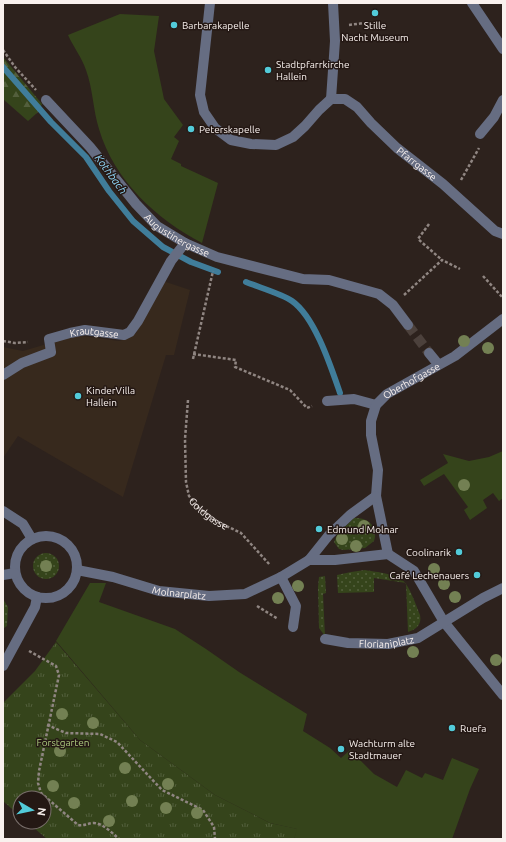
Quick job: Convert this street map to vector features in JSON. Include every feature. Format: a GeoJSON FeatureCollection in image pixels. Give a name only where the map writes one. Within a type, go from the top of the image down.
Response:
{"type":"FeatureCollection","features":[{"type":"Feature","properties":{"kind":"street"},"geometry":{"type":"LineString","coordinates":[[210,3],[200,95],[204,112],[214,128],[231,140],[251,144],[276,145],[297,133],[331,99],[335,41],[333,3]]}},
{"type":"Feature","properties":{"kind":"street"},"geometry":{"type":"LineString","coordinates":[[472,3],[503,49]]}},
{"type":"Feature","properties":{"kind":"street","name":"Pfarrgasse"},"geometry":{"type":"LineString","coordinates":[[331,99],[345,99],[357,107],[397,148],[451,192],[495,231],[503,234]]}},
{"type":"Feature","properties":{"kind":"street","name":"Augustinergasse"},"geometry":{"type":"LineString","coordinates":[[46,100],[90,147],[136,204],[157,226],[183,246],[217,257],[303,279],[329,280],[378,294],[393,305],[408,325]]}},
{"type":"Feature","properties":{"kind":"street"},"geometry":{"type":"LineString","coordinates":[[480,134],[494,117],[503,100]]}},
{"type":"Feature","properties":{"kind":"street","name":"Krautgasse"},"geometry":{"type":"LineString","coordinates":[[49,339],[85,330],[124,335],[130,332],[138,321],[171,261],[183,246]]}},
{"type":"Feature","properties":{"kind":"street","name":"Oberhofgasse"},"geometry":{"type":"LineString","coordinates":[[376,496],[378,470],[371,421],[376,405],[387,394],[438,364],[455,356],[503,319]]}},
{"type":"Feature","properties":{"kind":"street"},"geometry":{"type":"LineString","coordinates":[[3,375],[22,363],[51,352],[49,339]]}},
{"type":"Feature","properties":{"kind":"street"},"geometry":{"type":"LineString","coordinates":[[429,352],[438,364]]}},
{"type":"Feature","properties":{"kind":"street"},"geometry":{"type":"LineString","coordinates":[[327,401],[354,399],[376,405]]}},
{"type":"Feature","properties":{"kind":"street"},"geometry":{"type":"LineString","coordinates":[[376,496],[388,554]]}},
{"type":"Feature","properties":{"kind":"street","name":"Molnarplatz"},"geometry":{"type":"LineString","coordinates":[[77,570],[113,577],[159,591],[209,596],[245,594],[281,578],[309,560],[329,535],[350,515],[376,496]]}},
{"type":"Feature","properties":{"kind":"street"},"geometry":{"type":"LineString","coordinates":[[3,511],[23,524],[32,539]]}},
{"type":"Feature","properties":{"kind":"street"},"geometry":{"type":"LineString","coordinates":[[42,536],[62,540],[71,549],[76,559],[77,570],[73,584],[62,594],[50,598],[37,597],[28,593],[15,573],[20,550],[32,539],[42,536]]}},
{"type":"Feature","properties":{"kind":"street"},"geometry":{"type":"LineString","coordinates":[[309,560],[335,560],[388,554],[414,571],[444,622],[503,696]]}},
{"type":"Feature","properties":{"kind":"street"},"geometry":{"type":"LineString","coordinates":[[3,575],[15,573]]}},
{"type":"Feature","properties":{"kind":"street"},"geometry":{"type":"LineString","coordinates":[[281,578],[296,606],[293,627]]}},
{"type":"Feature","properties":{"kind":"street","name":"Florianiplatz"},"geometry":{"type":"LineString","coordinates":[[324,639],[348,643],[388,644],[418,638],[483,598],[503,588]]}},
{"type":"Feature","properties":{"kind":"street"},"geometry":{"type":"LineString","coordinates":[[3,666],[35,607],[37,597]]}},
{"type":"Feature","properties":{"kind":"path"},"geometry":{"type":"LineString","coordinates":[[3,50],[15,66],[46,100]]}},
{"type":"Feature","properties":{"kind":"path"},"geometry":{"type":"LineString","coordinates":[[451,192],[460,182],[482,143],[480,134]]}},
{"type":"Feature","properties":{"kind":"path"},"geometry":{"type":"LineString","coordinates":[[429,224],[418,239],[442,260],[460,269]]}},
{"type":"Feature","properties":{"kind":"path"},"geometry":{"type":"LineString","coordinates":[[393,305],[442,260]]}},
{"type":"Feature","properties":{"kind":"path"},"geometry":{"type":"LineString","coordinates":[[483,276],[503,298]]}},
{"type":"Feature","properties":{"kind":"path"},"geometry":{"type":"LineString","coordinates":[[193,359],[211,280]]}},
{"type":"Feature","properties":{"kind":"path"},"geometry":{"type":"LineString","coordinates":[[3,341],[27,343],[49,339]]}},
{"type":"Feature","properties":{"kind":"path"},"geometry":{"type":"LineString","coordinates":[[193,354],[236,360],[235,367],[290,390],[307,408]]}},
{"type":"Feature","properties":{"kind":"path","name":"Goldgasse"},"geometry":{"type":"LineString","coordinates":[[188,400],[185,439],[186,482],[190,496],[199,508],[218,522],[241,533],[252,543],[281,578]]}},
{"type":"Feature","properties":{"kind":"path"},"geometry":{"type":"LineString","coordinates":[[245,594],[258,608],[293,627]]}},
{"type":"Feature","properties":{"kind":"path"},"geometry":{"type":"LineString","coordinates":[[44,658],[56,666],[59,675],[47,725],[44,751],[39,771],[38,783],[41,793],[78,824],[84,826],[92,823],[101,825],[119,839]]}},
{"type":"Feature","properties":{"kind":"path"},"geometry":{"type":"LineString","coordinates":[[47,725],[66,733],[100,734],[117,742],[162,790],[203,810],[214,827],[215,839]]}},
{"type":"Feature","properties":{"kind":"shaded area","name":"KinderVilla Hallein"},"geometry":{"type":"Polygon","coordinates":[[[163,281],[190,290],[174,355],[166,355],[123,497],[18,436],[3,458],[3,347],[23,351],[67,338],[82,336],[119,341],[129,338],[136,333],[163,281]]]}},
{"type":"Feature","properties":{"kind":"green space"},"geometry":{"type":"Polygon","coordinates":[[[120,14],[159,16],[154,51],[164,99],[183,125],[174,137],[179,141],[171,159],[181,164],[181,166],[218,183],[202,243],[169,222],[153,210],[139,196],[115,165],[106,148],[99,129],[86,70],[68,35],[120,14]]]}},
{"type":"Feature","properties":{"kind":"green space"},"geometry":{"type":"Polygon","coordinates":[[[3,57],[42,104],[38,112],[28,121],[3,99],[3,57]]]}},
{"type":"Feature","properties":{"kind":"green space"},"geometry":{"type":"Polygon","coordinates":[[[503,451],[503,498],[499,501],[493,493],[483,500],[487,508],[470,520],[464,510],[468,507],[444,474],[424,486],[420,480],[448,463],[443,454],[469,461],[489,457],[503,451]]]}},
{"type":"Feature","properties":{"kind":"green space"},"geometry":{"type":"Polygon","coordinates":[[[354,518],[363,519],[371,524],[375,531],[374,541],[365,548],[339,549],[334,542],[337,535],[354,518]]]}},
{"type":"Feature","properties":{"kind":"green space"},"geometry":{"type":"Polygon","coordinates":[[[46,553],[55,557],[59,566],[55,575],[46,579],[37,575],[33,566],[37,557],[46,553]]]}},
{"type":"Feature","properties":{"kind":"green space"},"geometry":{"type":"Polygon","coordinates":[[[365,570],[393,576],[399,578],[405,583],[374,578],[374,592],[338,593],[337,575],[365,570]]]}},
{"type":"Feature","properties":{"kind":"green space"},"geometry":{"type":"Polygon","coordinates":[[[325,576],[326,593],[323,594],[325,636],[319,628],[318,587],[319,577],[325,576]]]}},
{"type":"Feature","properties":{"kind":"green space"},"geometry":{"type":"Polygon","coordinates":[[[90,583],[106,583],[99,602],[175,629],[239,672],[307,714],[303,731],[330,748],[341,758],[350,750],[374,774],[397,787],[406,770],[422,778],[425,773],[443,780],[452,758],[479,769],[452,839],[294,839],[297,829],[270,823],[215,795],[140,740],[56,641],[90,583]]]}},
{"type":"Feature","properties":{"kind":"green space"},"geometry":{"type":"Polygon","coordinates":[[[406,584],[420,615],[418,626],[408,632],[406,584]]]}},
{"type":"Feature","properties":{"kind":"green space"},"geometry":{"type":"Polygon","coordinates":[[[3,599],[8,607],[7,626],[4,628],[3,599]]]}},
{"type":"Feature","properties":{"kind":"green space","name":"Forstgarten"},"geometry":{"type":"Polygon","coordinates":[[[56,642],[140,740],[215,795],[270,823],[298,829],[294,839],[47,839],[36,830],[52,830],[52,790],[12,790],[12,809],[3,801],[3,703],[35,671],[56,642]]]}},
{"type":"Feature","properties":{"kind":"waterway","name":"Kothbach"},"geometry":{"type":"LineString","coordinates":[[3,67],[51,122],[86,157],[109,191],[133,221],[163,247],[191,262],[218,272]]}},
{"type":"Feature","properties":{"kind":"waterway","name":"Kothbach"},"geometry":{"type":"LineString","coordinates":[[246,282],[288,298],[300,308],[315,330],[340,393]]}},
{"type":"Feature","properties":{"kind":"tunnel"},"geometry":{"type":"LineString","coordinates":[[408,325],[429,353]]}},
{"type":"Feature","properties":{"kind":"place","name":"Stille Nacht Museum"},"geometry":{"type":"Point","coordinates":[375,13]}},
{"type":"Feature","properties":{"kind":"place","name":"Barbarakapelle"},"geometry":{"type":"Point","coordinates":[174,25]}},
{"type":"Feature","properties":{"kind":"place","name":"Stadtpfarrkirche Hallein"},"geometry":{"type":"Point","coordinates":[268,70]}},
{"type":"Feature","properties":{"kind":"place","name":"Peterskapelle"},"geometry":{"type":"Point","coordinates":[191,129]}},
{"type":"Feature","properties":{"kind":"place","name":"KinderVilla Hallein"},"geometry":{"type":"Point","coordinates":[78,396]}},
{"type":"Feature","properties":{"kind":"place","name":"Edmund Molnar"},"geometry":{"type":"Point","coordinates":[319,529]}},
{"type":"Feature","properties":{"kind":"place","name":"Coolinarik"},"geometry":{"type":"Point","coordinates":[459,552]}},
{"type":"Feature","properties":{"kind":"place","name":"Café Lechenauers"},"geometry":{"type":"Point","coordinates":[477,575]}},
{"type":"Feature","properties":{"kind":"place","name":"Ruefa"},"geometry":{"type":"Point","coordinates":[452,728]}},
{"type":"Feature","properties":{"kind":"place","name":"Wachturm alte Stadtmauer"},"geometry":{"type":"Point","coordinates":[341,749]}}]}
